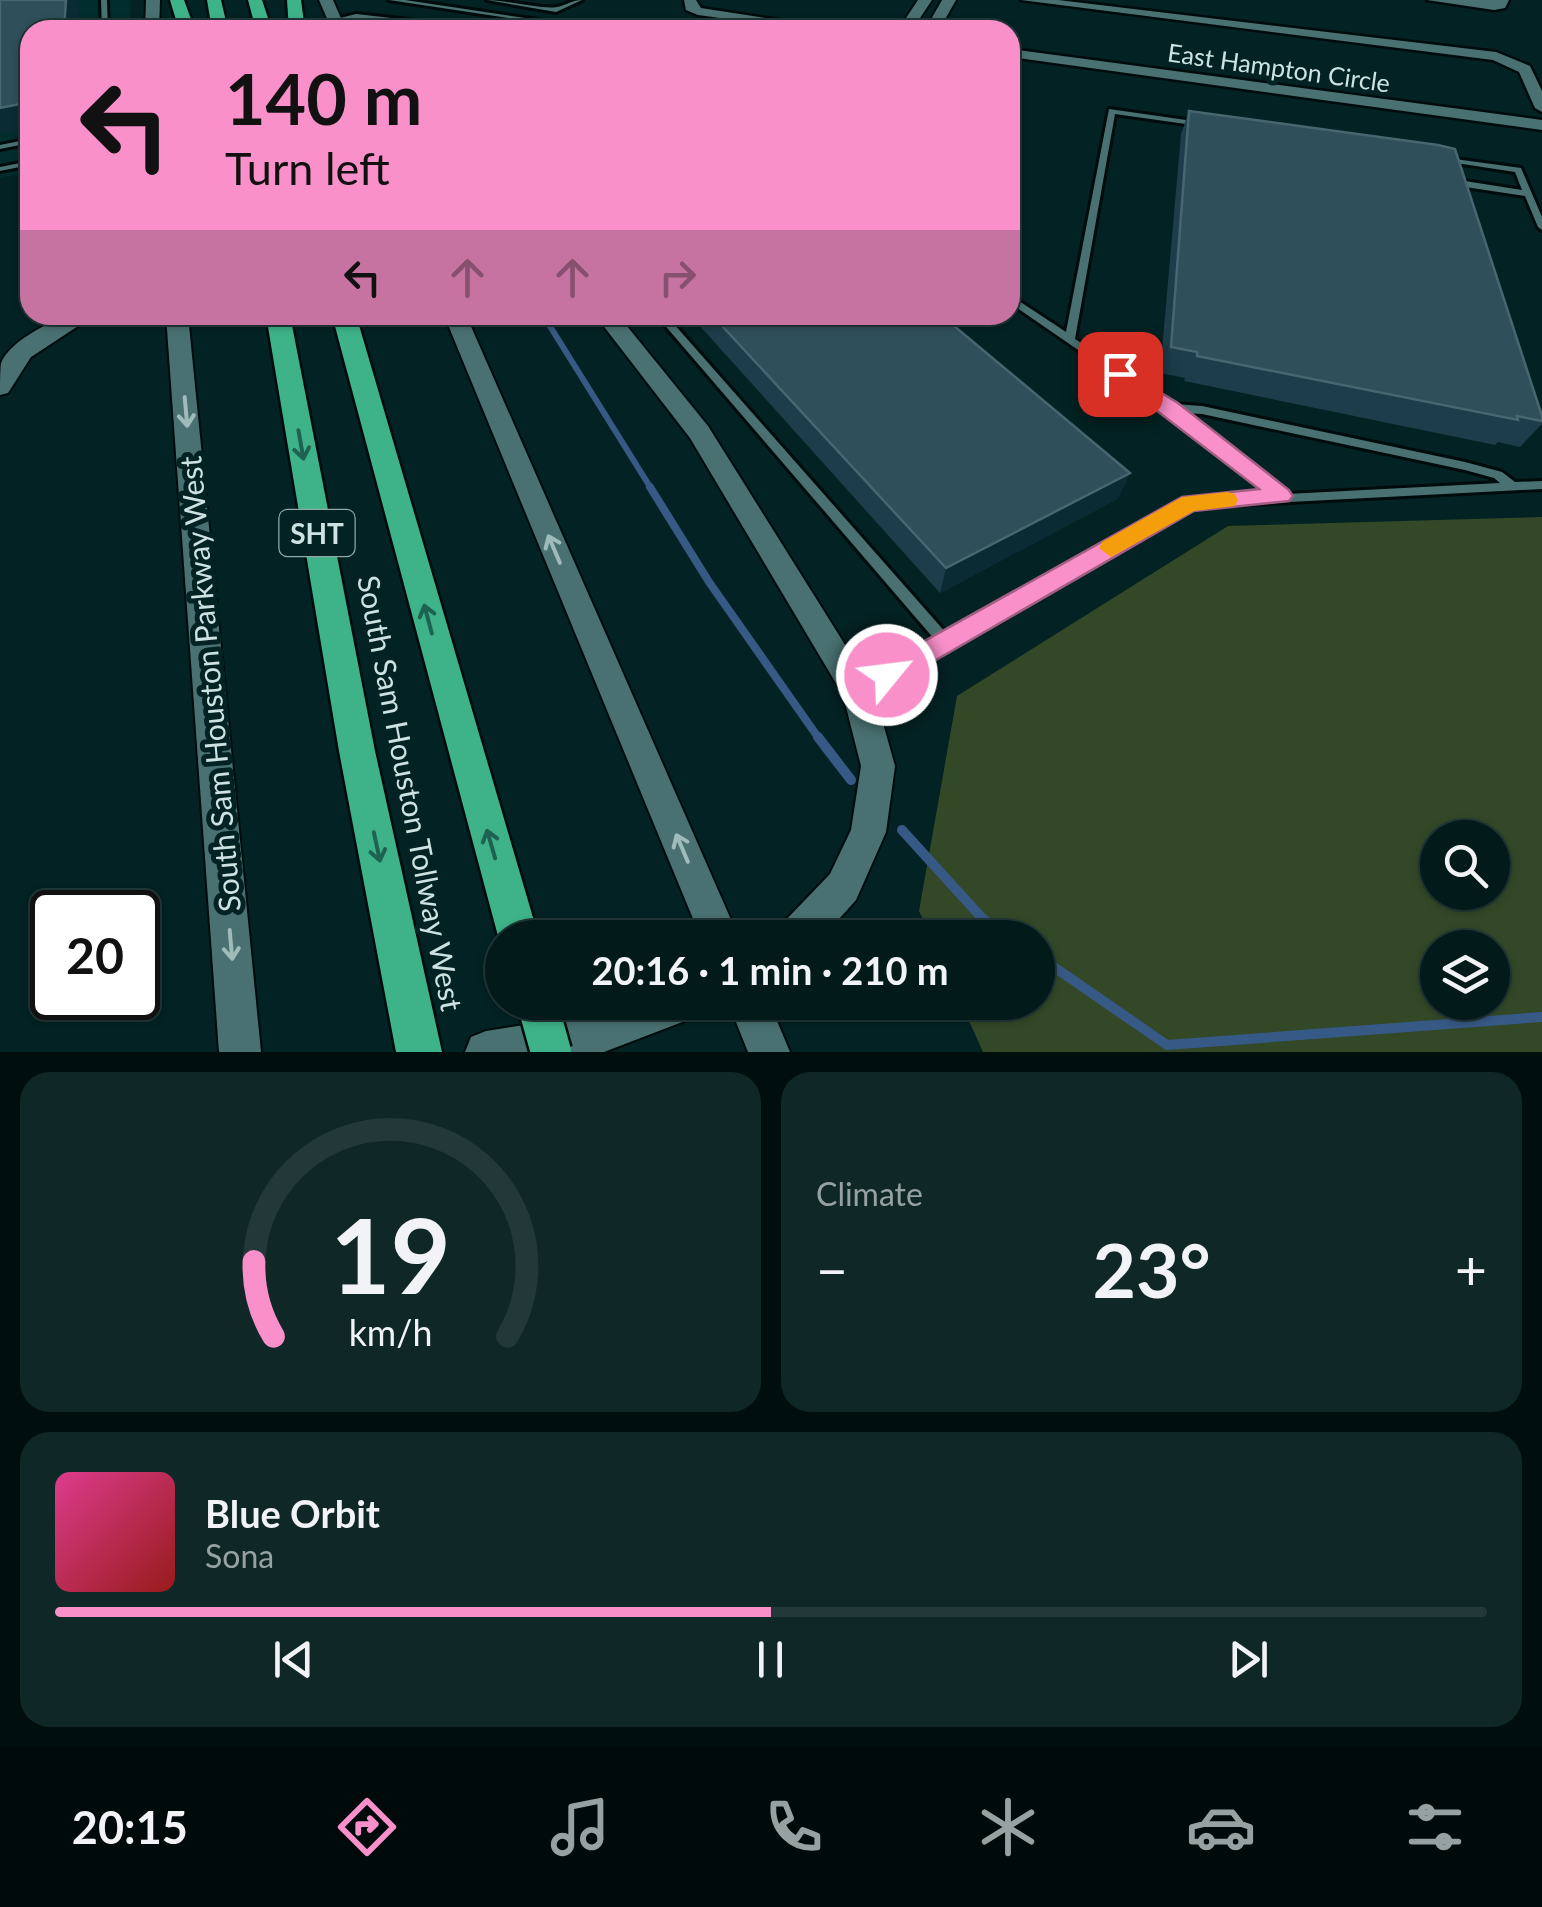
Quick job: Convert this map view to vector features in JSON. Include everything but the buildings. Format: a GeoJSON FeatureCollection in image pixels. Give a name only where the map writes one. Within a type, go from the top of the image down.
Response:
{"type":"FeatureCollection","features":[{"type":"Feature","properties":{"kind":"highway","name":"South Sam Houston Tollway West"},"geometry":{"type":"LineString","coordinates":[[280,325],[357,752],[419,1052]]}},
{"type":"Feature","properties":{"kind":"highway","name":"South Sam Houston Tollway West"},"geometry":{"type":"LineString","coordinates":[[347,325],[513,920]]}},
{"type":"Feature","properties":{"kind":"highway"},"geometry":{"type":"LineString","coordinates":[[542,1020],[551,1052]]}},
{"type":"Feature","properties":{"kind":"main road"},"geometry":{"type":"LineString","coordinates":[[0,387],[5,370],[45,333],[62,325]]}},
{"type":"Feature","properties":{"kind":"main road","name":"South Sam Houston Parkway West"},"geometry":{"type":"LineString","coordinates":[[179,325],[240,1052]]}},
{"type":"Feature","properties":{"kind":"main road"},"geometry":{"type":"LineString","coordinates":[[458,325],[712,920]]}},
{"type":"Feature","properties":{"kind":"main road"},"geometry":{"type":"LineString","coordinates":[[614,325],[699,432],[858,691],[878,766],[868,832],[844,887],[813,920]]}},
{"type":"Feature","properties":{"kind":"main road"},"geometry":{"type":"LineString","coordinates":[[486,1052],[600,1033],[635,1020]]}},
{"type":"Feature","properties":{"kind":"main road"},"geometry":{"type":"LineString","coordinates":[[756,1020],[769,1052]]}},
{"type":"Feature","properties":{"kind":"street"},"geometry":{"type":"LineString","coordinates":[[690,0],[690,7],[698,11],[764,20]]}},
{"type":"Feature","properties":{"kind":"street"},"geometry":{"type":"LineString","coordinates":[[1026,0],[1514,61],[1525,70],[1542,108]]}},
{"type":"Feature","properties":{"kind":"street"},"geometry":{"type":"LineString","coordinates":[[1439,1],[1497,6],[1503,0]]}},
{"type":"Feature","properties":{"kind":"street","name":"East Hampton Circle"},"geometry":{"type":"LineString","coordinates":[[1020,55],[1542,125]]}},
{"type":"Feature","properties":{"kind":"lane"},"geometry":{"type":"LineString","coordinates":[[350,0],[356,16]]}},
{"type":"Feature","properties":{"kind":"lane"},"geometry":{"type":"LineString","coordinates":[[392,0],[531,20]]}},
{"type":"Feature","properties":{"kind":"lane"},"geometry":{"type":"LineString","coordinates":[[490,0],[556,10],[579,0]]}},
{"type":"Feature","properties":{"kind":"lane"},"geometry":{"type":"LineString","coordinates":[[348,20],[356,16],[387,20]]}},
{"type":"Feature","properties":{"kind":"lane"},"geometry":{"type":"LineString","coordinates":[[1070,340],[1112,111],[1209,125]]}},
{"type":"Feature","properties":{"kind":"lane"},"geometry":{"type":"LineString","coordinates":[[1422,156],[1518,170],[1542,226]]}},
{"type":"Feature","properties":{"kind":"lane"},"geometry":{"type":"LineString","coordinates":[[0,169],[18,166],[20,160]]}},
{"type":"Feature","properties":{"kind":"lane"},"geometry":{"type":"LineString","coordinates":[[1452,182],[1529,194]]}},
{"type":"Feature","properties":{"kind":"lane"},"geometry":{"type":"LineString","coordinates":[[1020,306],[1171,408],[1282,496]]}},
{"type":"Feature","properties":{"kind":"lane"},"geometry":{"type":"LineString","coordinates":[[670,325],[945,642]]}},
{"type":"Feature","properties":{"kind":"lane"},"geometry":{"type":"LineString","coordinates":[[1171,408],[1202,410],[1465,466],[1498,475],[1513,486]]}},
{"type":"Feature","properties":{"kind":"lane"},"geometry":{"type":"LineString","coordinates":[[858,691],[1190,503],[1542,485]]}},
{"type":"Feature","properties":{"kind":"shaded area"},"geometry":{"type":"Polygon","coordinates":[[[0,0],[131,0],[130,20],[20,20],[20,173],[0,178],[0,0]]]}},
{"type":"Feature","properties":{"kind":"shaded area"},"geometry":{"type":"Polygon","coordinates":[[[1542,517],[1542,1052],[983,1052],[969,1020],[1055,1020],[1055,920],[923,920],[919,911],[957,696],[1228,526],[1542,517]]]}},
{"type":"Feature","properties":{"kind":"waterway"},"geometry":{"type":"LineString","coordinates":[[549,325],[652,490]]}},
{"type":"Feature","properties":{"kind":"waterway"},"geometry":{"type":"LineString","coordinates":[[650,487],[709,582],[820,740]]}},
{"type":"Feature","properties":{"kind":"waterway"},"geometry":{"type":"LineString","coordinates":[[818,737],[851,780]]}},
{"type":"Feature","properties":{"kind":"waterway"},"geometry":{"type":"LineString","coordinates":[[902,830],[985,920]]}},
{"type":"Feature","properties":{"kind":"waterway"},"geometry":{"type":"LineString","coordinates":[[1055,968],[1167,1045],[1542,1017]]}},
{"type":"Feature","properties":{"kind":"slow traffic"},"geometry":{"type":"LineString","coordinates":[[1111,548],[1190,503],[1227,500]]}},
{"type":"Feature","properties":{"kind":"route"},"geometry":{"type":"LineString","coordinates":[[887,675],[1190,503],[1282,496],[1171,408],[1120,374]]}}]}
